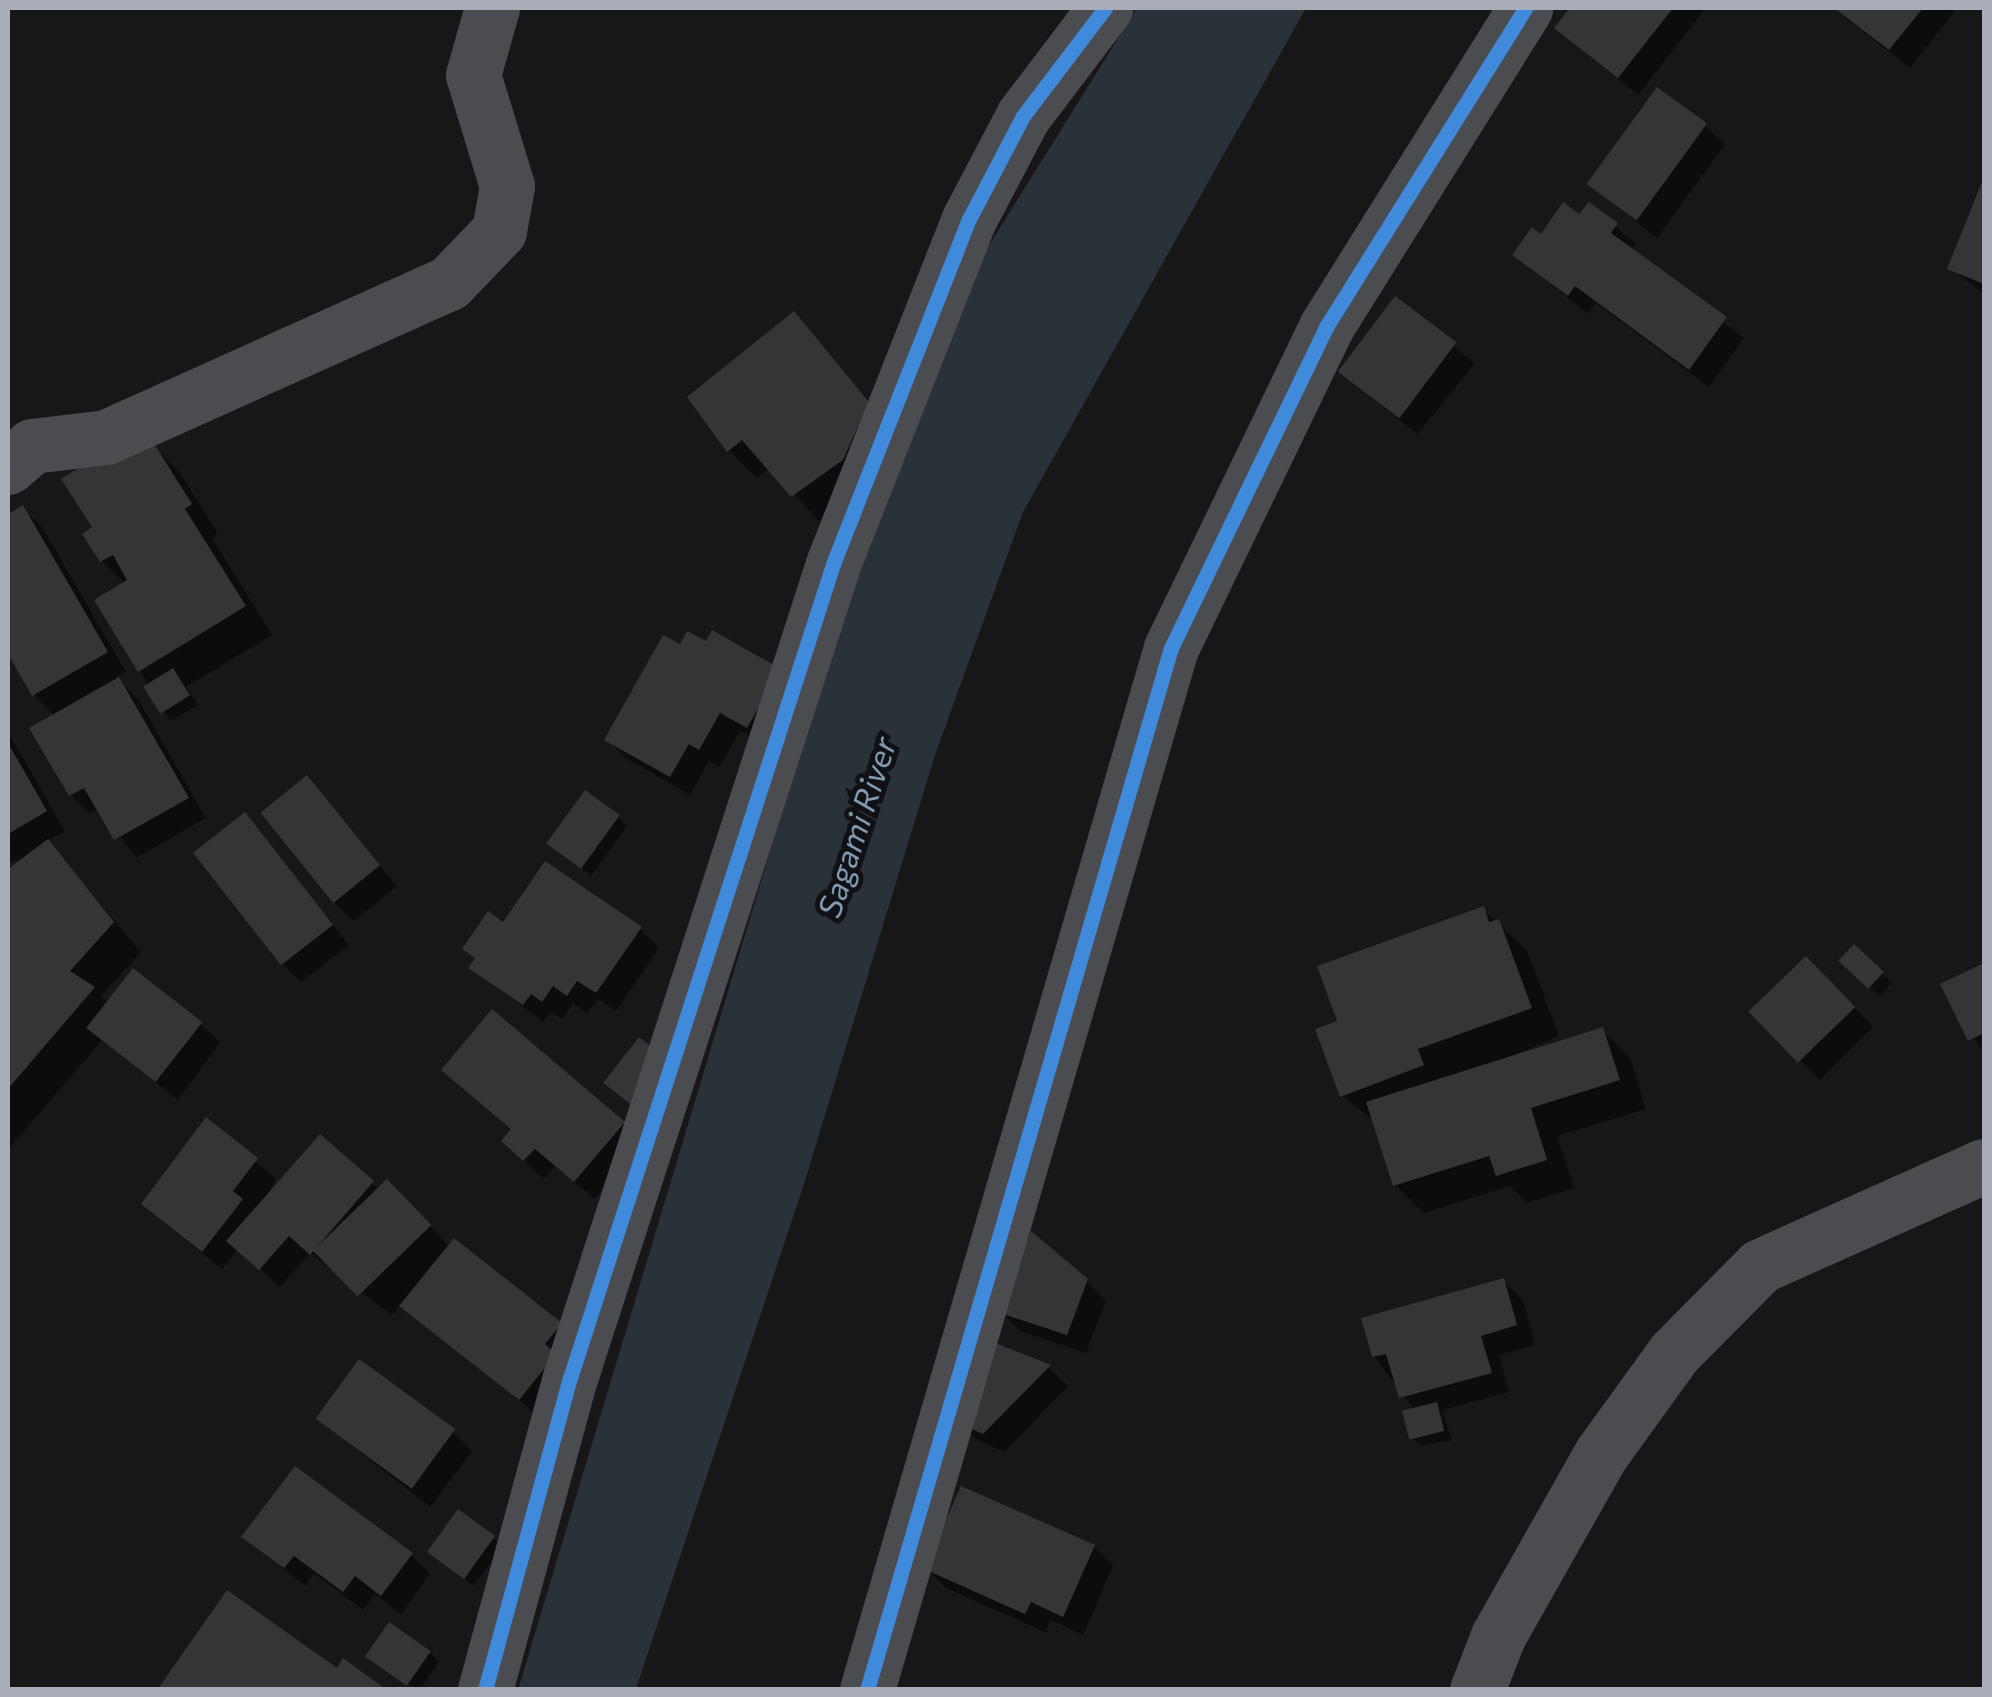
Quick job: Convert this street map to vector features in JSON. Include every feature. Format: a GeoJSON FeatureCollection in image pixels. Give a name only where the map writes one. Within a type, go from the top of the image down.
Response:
{"type":"FeatureCollection","features":[{"type":"Feature","properties":{"kind":"street"},"geometry":{"type":"LineString","coordinates":[[8,466],[32,446],[106,437],[449,283],[499,231],[504,201],[506,186],[473,75],[492,8]]}},
{"type":"Feature","properties":{"kind":"street"},"geometry":{"type":"LineString","coordinates":[[484,1690],[570,1378],[833,564],[969,219],[1023,116],[1105,8]]}},
{"type":"Feature","properties":{"kind":"street"},"geometry":{"type":"LineString","coordinates":[[867,1690],[1171,648],[1326,328],[1526,8]]}},
{"type":"Feature","properties":{"kind":"street"},"geometry":{"type":"LineString","coordinates":[[1477,1690],[1498,1636],[1601,1454],[1674,1353],[1760,1266],[1984,1166]]}},
{"type":"Feature","properties":{"kind":"water","name":"Sagami River"},"geometry":{"type":"Polygon","coordinates":[[[1137,8],[1306,8],[1023,512],[935,755],[804,1184],[636,1689],[518,1690],[870,519],[973,271],[1137,8]]]}},
{"type":"Feature","properties":{"kind":"building"},"geometry":{"type":"Polygon","coordinates":[[[1570,8],[1673,8],[1618,78],[1554,28],[1570,8]]]}},
{"type":"Feature","properties":{"kind":"building"},"geometry":{"type":"Polygon","coordinates":[[[1834,8],[1923,8],[1889,50],[1834,8]]]}},
{"type":"Feature","properties":{"kind":"building"},"geometry":{"type":"Polygon","coordinates":[[[1657,87],[1707,123],[1637,221],[1586,184],[1657,87]]]}},
{"type":"Feature","properties":{"kind":"building"},"geometry":{"type":"Polygon","coordinates":[[[1984,177],[1984,284],[1947,269],[1984,177]]]}},
{"type":"Feature","properties":{"kind":"building"},"geometry":{"type":"Polygon","coordinates":[[[1563,202],[1579,214],[1589,202],[1618,223],[1611,233],[1727,317],[1689,370],[1575,286],[1568,296],[1512,255],[1532,227],[1541,234],[1563,202]]]}},
{"type":"Feature","properties":{"kind":"building"},"geometry":{"type":"Polygon","coordinates":[[[1395,296],[1456,342],[1399,418],[1338,372],[1395,296]]]}},
{"type":"Feature","properties":{"kind":"building"},"geometry":{"type":"Polygon","coordinates":[[[794,311],[869,402],[843,460],[791,497],[742,440],[727,452],[687,397],[794,311]]]}},
{"type":"Feature","properties":{"kind":"building"},"geometry":{"type":"Polygon","coordinates":[[[153,442],[192,504],[185,509],[246,606],[138,672],[94,600],[127,580],[113,555],[100,562],[82,534],[92,527],[61,479],[115,445],[153,442]]]}},
{"type":"Feature","properties":{"kind":"building"},"geometry":{"type":"Polygon","coordinates":[[[23,505],[108,652],[32,696],[8,654],[8,514],[23,505]]]}},
{"type":"Feature","properties":{"kind":"building"},"geometry":{"type":"Polygon","coordinates":[[[712,630],[781,669],[747,728],[720,713],[699,750],[689,744],[670,777],[604,740],[663,635],[680,644],[687,631],[706,641],[712,630]]]}},
{"type":"Feature","properties":{"kind":"building"},"geometry":{"type":"Polygon","coordinates":[[[173,668],[190,695],[160,714],[143,687],[173,668]]]}},
{"type":"Feature","properties":{"kind":"building"},"geometry":{"type":"Polygon","coordinates":[[[119,677],[189,798],[114,840],[84,788],[69,796],[29,728],[119,677]]]}},
{"type":"Feature","properties":{"kind":"building"},"geometry":{"type":"Polygon","coordinates":[[[8,743],[47,811],[8,834],[8,743]]]}},
{"type":"Feature","properties":{"kind":"building"},"geometry":{"type":"Polygon","coordinates":[[[307,775],[380,865],[333,903],[260,813],[307,775]]]}},
{"type":"Feature","properties":{"kind":"building"},"geometry":{"type":"Polygon","coordinates":[[[585,790],[620,815],[581,869],[546,843],[585,790]]]}},
{"type":"Feature","properties":{"kind":"building"},"geometry":{"type":"Polygon","coordinates":[[[245,812],[333,925],[281,965],[193,853],[245,812]]]}},
{"type":"Feature","properties":{"kind":"building"},"geometry":{"type":"Polygon","coordinates":[[[48,839],[114,922],[70,971],[95,987],[8,1089],[8,869],[48,839]]]}},
{"type":"Feature","properties":{"kind":"building"},"geometry":{"type":"Polygon","coordinates":[[[545,861],[642,927],[596,993],[577,981],[567,996],[553,986],[542,1002],[531,994],[523,1005],[468,968],[475,958],[462,949],[488,911],[503,922],[545,861]]]}},
{"type":"Feature","properties":{"kind":"building"},"geometry":{"type":"Polygon","coordinates":[[[1484,906],[1489,922],[1499,919],[1532,1008],[1418,1049],[1424,1065],[1340,1097],[1315,1029],[1337,1021],[1317,966],[1484,906]]]}},
{"type":"Feature","properties":{"kind":"building"},"geometry":{"type":"Polygon","coordinates":[[[1854,944],[1884,972],[1868,989],[1838,961],[1854,944]]]}},
{"type":"Feature","properties":{"kind":"building"},"geometry":{"type":"Polygon","coordinates":[[[1806,956],[1855,1007],[1798,1063],[1748,1012],[1806,956]]]}},
{"type":"Feature","properties":{"kind":"building"},"geometry":{"type":"Polygon","coordinates":[[[1984,963],[1984,1033],[1968,1041],[1940,984],[1984,963]]]}},
{"type":"Feature","properties":{"kind":"building"},"geometry":{"type":"Polygon","coordinates":[[[133,968],[202,1022],[156,1082],[86,1028],[133,968]]]}},
{"type":"Feature","properties":{"kind":"building"},"geometry":{"type":"Polygon","coordinates":[[[492,1009],[625,1122],[574,1182],[535,1149],[523,1161],[501,1141],[511,1129],[441,1070],[492,1009]]]}},
{"type":"Feature","properties":{"kind":"building"},"geometry":{"type":"Polygon","coordinates":[[[1603,1027],[1620,1080],[1531,1108],[1547,1160],[1496,1176],[1489,1156],[1393,1186],[1366,1102],[1603,1027]]]}},
{"type":"Feature","properties":{"kind":"building"},"geometry":{"type":"Polygon","coordinates":[[[639,1037],[685,1073],[649,1118],[603,1083],[639,1037]]]}},
{"type":"Feature","properties":{"kind":"building"},"geometry":{"type":"Polygon","coordinates":[[[206,1117],[258,1158],[233,1191],[243,1199],[202,1252],[141,1204],[206,1117]]]}},
{"type":"Feature","properties":{"kind":"building"},"geometry":{"type":"Polygon","coordinates":[[[320,1134],[374,1181],[310,1255],[289,1236],[259,1270],[226,1241],[320,1134]]]}},
{"type":"Feature","properties":{"kind":"building"},"geometry":{"type":"Polygon","coordinates":[[[387,1179],[431,1225],[357,1297],[313,1251],[387,1179]]]}},
{"type":"Feature","properties":{"kind":"building"},"geometry":{"type":"Polygon","coordinates":[[[1031,1231],[1088,1279],[1067,1335],[1000,1313],[1031,1231]]]}},
{"type":"Feature","properties":{"kind":"building"},"geometry":{"type":"Polygon","coordinates":[[[454,1238],[562,1323],[545,1344],[556,1354],[519,1400],[399,1306],[454,1238]]]}},
{"type":"Feature","properties":{"kind":"building"},"geometry":{"type":"Polygon","coordinates":[[[1504,1278],[1517,1325],[1481,1336],[1492,1373],[1399,1398],[1386,1354],[1372,1357],[1361,1318],[1504,1278]]]}},
{"type":"Feature","properties":{"kind":"building"},"geometry":{"type":"Polygon","coordinates":[[[988,1340],[1051,1365],[983,1434],[956,1422],[988,1340]]]}},
{"type":"Feature","properties":{"kind":"building"},"geometry":{"type":"Polygon","coordinates":[[[359,1359],[455,1429],[412,1489],[316,1419],[359,1359]]]}},
{"type":"Feature","properties":{"kind":"building"},"geometry":{"type":"Polygon","coordinates":[[[1437,1402],[1444,1431],[1409,1440],[1402,1411],[1437,1402]]]}},
{"type":"Feature","properties":{"kind":"building"},"geometry":{"type":"Polygon","coordinates":[[[295,1466],[413,1553],[381,1596],[355,1576],[343,1592],[294,1556],[284,1568],[241,1537],[295,1466]]]}},
{"type":"Feature","properties":{"kind":"building"},"geometry":{"type":"Polygon","coordinates":[[[961,1486],[1095,1545],[1063,1617],[1031,1602],[1025,1614],[924,1569],[961,1486]]]}},
{"type":"Feature","properties":{"kind":"building"},"geometry":{"type":"Polygon","coordinates":[[[458,1509],[495,1536],[464,1579],[427,1552],[458,1509]]]}},
{"type":"Feature","properties":{"kind":"building"},"geometry":{"type":"Polygon","coordinates":[[[227,1590],[337,1668],[343,1658],[387,1690],[157,1690],[227,1590]]]}},
{"type":"Feature","properties":{"kind":"building"},"geometry":{"type":"Polygon","coordinates":[[[389,1622],[431,1651],[407,1686],[365,1656],[389,1622]]]}},
{"type":"Feature","properties":{"kind":"cycle path"},"geometry":{"type":"LineString","coordinates":[[485,1690],[570,1378],[833,564],[969,219],[1023,116],[1105,8]]}},
{"type":"Feature","properties":{"kind":"cycle path"},"geometry":{"type":"LineString","coordinates":[[867,1690],[1171,648],[1326,327],[1525,8]]}}]}
